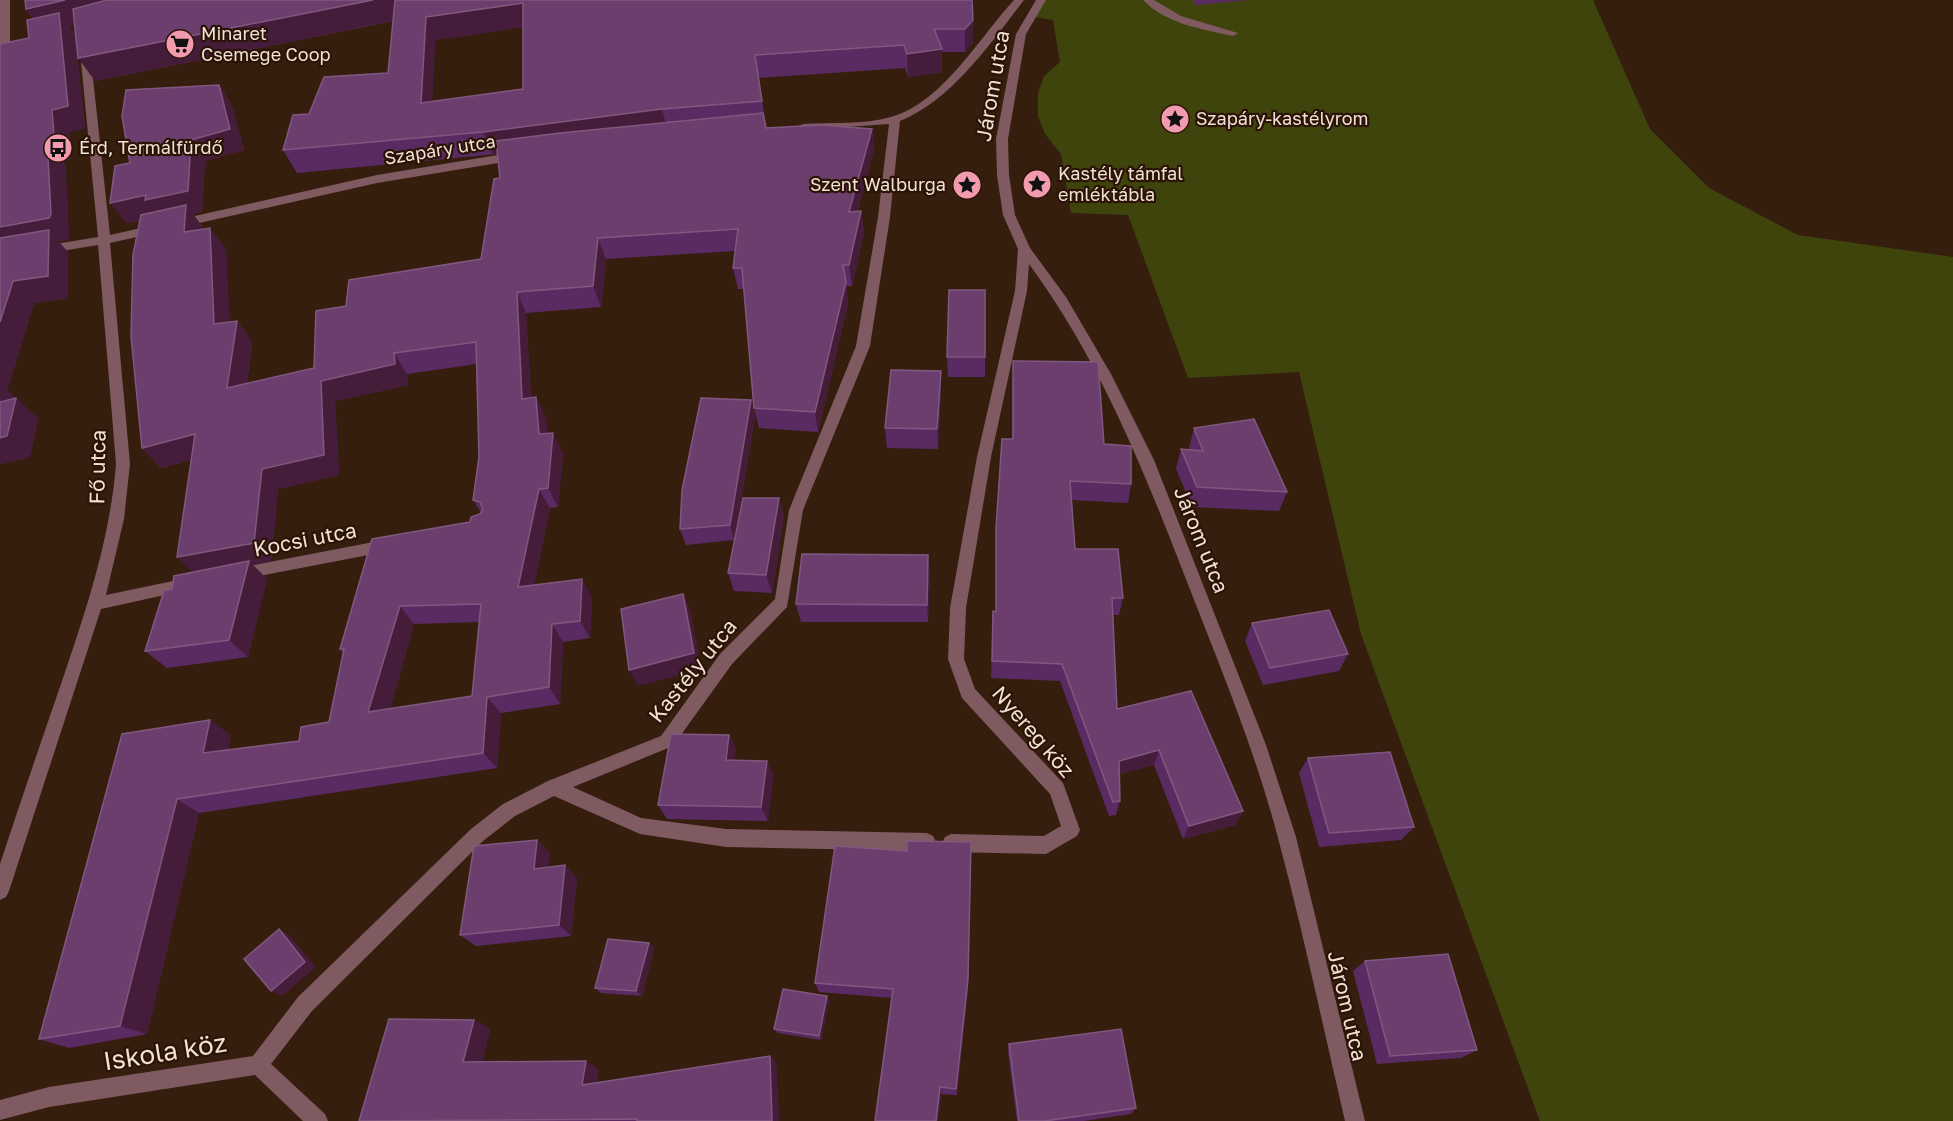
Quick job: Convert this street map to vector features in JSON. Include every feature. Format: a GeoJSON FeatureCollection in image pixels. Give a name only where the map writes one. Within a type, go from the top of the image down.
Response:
{"type":"FeatureCollection","features":[{"type":"Feature","properties":{"kind":"street"},"geometry":{"type":"LineString","coordinates":[[5,0],[7,46]]}},
{"type":"Feature","properties":{"kind":"street"},"geometry":{"type":"LineString","coordinates":[[787,128],[895,120],[913,111],[939,93],[1019,0]]}},
{"type":"Feature","properties":{"kind":"street","name":"Járom utca"},"geometry":{"type":"LineString","coordinates":[[1041,0],[1021,34],[1002,139],[1003,176],[1009,215],[1024,249],[1062,300],[1106,377],[1147,460],[1258,745],[1287,837],[1354,1121]]}},
{"type":"Feature","properties":{"kind":"street"},"geometry":{"type":"LineString","coordinates":[[1148,0],[1161,12],[1189,23],[1233,33]]}},
{"type":"Feature","properties":{"kind":"street","name":"Fő utca"},"geometry":{"type":"LineString","coordinates":[[0,891],[96,604],[114,538],[122,495],[123,464],[104,239],[83,39]]}},
{"type":"Feature","properties":{"kind":"street","name":"Kastély utca"},"geometry":{"type":"LineString","coordinates":[[258,1065],[305,1004],[477,835],[509,810],[554,787],[667,741],[726,658],[782,602],[796,510],[862,346],[884,217],[895,120]]}},
{"type":"Feature","properties":{"kind":"street","name":"Szapáry utca"},"geometry":{"type":"LineString","coordinates":[[32,252],[104,239],[377,179],[526,155]]}},
{"type":"Feature","properties":{"kind":"street","name":"Nyereg köz"},"geometry":{"type":"LineString","coordinates":[[554,787],[640,826],[726,838],[1046,844],[1071,830],[1057,789],[968,693],[956,659],[958,608],[984,457],[1021,291],[1024,249]]}},
{"type":"Feature","properties":{"kind":"street","name":"Kocsi utca"},"geometry":{"type":"LineString","coordinates":[[96,604],[405,542]]}},
{"type":"Feature","properties":{"kind":"street","name":"Iskola köz"},"geometry":{"type":"LineString","coordinates":[[0,1110],[49,1097],[258,1065],[318,1121]]}},
{"type":"Feature","properties":{"kind":"green space"},"geometry":{"type":"Polygon","coordinates":[[[1041,0],[1593,0],[1650,129],[1709,188],[1798,235],[1953,257],[1953,1121],[1540,1121],[1361,634],[1299,372],[1188,378],[1128,215],[1071,213],[1061,154],[1045,134],[1038,116],[1038,93],[1044,76],[1060,62],[1053,20],[1029,16],[1041,0]]]}},
{"type":"Feature","properties":{"kind":"building"},"geometry":{"type":"Polygon","coordinates":[[[25,0],[65,0],[26,9],[25,0]]]}},
{"type":"Feature","properties":{"kind":"building"},"geometry":{"type":"Polygon","coordinates":[[[107,0],[373,0],[78,58],[73,9],[107,0]]]}},
{"type":"Feature","properties":{"kind":"building"},"geometry":{"type":"Polygon","coordinates":[[[395,0],[972,0],[973,20],[965,29],[934,29],[942,49],[907,54],[904,45],[755,55],[762,101],[662,109],[483,132],[283,150],[293,115],[309,114],[324,77],[388,73],[395,0]],[[523,3],[426,17],[421,103],[523,89],[523,3]]]}},
{"type":"Feature","properties":{"kind":"building"},"geometry":{"type":"Polygon","coordinates":[[[59,13],[68,106],[52,110],[54,137],[47,139],[51,214],[49,218],[0,227],[0,44],[29,38],[27,20],[59,13]]]}},
{"type":"Feature","properties":{"kind":"building"},"geometry":{"type":"Polygon","coordinates":[[[219,85],[230,129],[191,140],[188,191],[145,200],[146,195],[110,203],[115,166],[130,163],[122,116],[126,90],[219,85]]]}},
{"type":"Feature","properties":{"kind":"building"},"geometry":{"type":"Polygon","coordinates":[[[763,113],[766,128],[821,125],[872,129],[849,212],[861,211],[849,265],[843,265],[846,282],[815,412],[754,408],[742,268],[733,268],[738,229],[598,238],[593,286],[517,292],[522,399],[536,397],[539,434],[553,433],[548,488],[539,489],[518,587],[582,579],[580,621],[552,624],[549,687],[487,697],[483,753],[177,799],[120,1026],[39,1039],[122,734],[210,720],[203,753],[299,741],[301,727],[329,722],[344,649],[340,649],[372,539],[470,522],[471,517],[480,514],[483,509],[480,502],[473,500],[479,457],[476,342],[394,353],[395,364],[321,381],[324,455],[262,469],[254,543],[177,557],[195,434],[142,448],[131,336],[133,255],[141,215],[186,205],[184,232],[210,228],[214,324],[237,321],[227,388],[314,368],[316,311],[346,306],[349,280],[481,259],[494,179],[500,178],[496,141],[763,113]],[[481,604],[400,606],[368,712],[472,696],[481,604]]]}},
{"type":"Feature","properties":{"kind":"building"},"geometry":{"type":"Polygon","coordinates":[[[49,230],[48,276],[13,281],[0,322],[0,238],[49,230]]]}},
{"type":"Feature","properties":{"kind":"building"},"geometry":{"type":"Polygon","coordinates":[[[949,290],[985,290],[985,357],[947,357],[949,290]]]}},
{"type":"Feature","properties":{"kind":"building"},"geometry":{"type":"Polygon","coordinates":[[[1013,361],[1098,362],[1104,444],[1131,446],[1131,484],[1070,481],[1075,549],[1118,549],[1123,598],[1112,598],[1117,709],[1191,691],[1243,811],[1189,826],[1159,750],[1119,761],[1120,801],[1113,802],[1062,664],[992,661],[993,611],[996,612],[996,528],[1002,439],[1013,439],[1013,361]]]}},
{"type":"Feature","properties":{"kind":"building"},"geometry":{"type":"Polygon","coordinates":[[[891,370],[941,371],[937,429],[885,428],[891,370]]]}},
{"type":"Feature","properties":{"kind":"building"},"geometry":{"type":"Polygon","coordinates":[[[16,398],[7,436],[0,438],[0,402],[16,398]]]}},
{"type":"Feature","properties":{"kind":"building"},"geometry":{"type":"Polygon","coordinates":[[[701,398],[751,400],[730,525],[680,529],[682,490],[701,398]]]}},
{"type":"Feature","properties":{"kind":"building"},"geometry":{"type":"Polygon","coordinates":[[[1254,419],[1287,492],[1197,487],[1181,449],[1203,451],[1194,428],[1254,419]]]}},
{"type":"Feature","properties":{"kind":"building"},"geometry":{"type":"Polygon","coordinates":[[[743,498],[779,498],[766,575],[728,573],[743,498]]]}},
{"type":"Feature","properties":{"kind":"building"},"geometry":{"type":"Polygon","coordinates":[[[802,554],[928,555],[927,605],[796,604],[802,554]]]}},
{"type":"Feature","properties":{"kind":"building"},"geometry":{"type":"Polygon","coordinates":[[[249,561],[229,640],[145,651],[164,591],[172,589],[174,576],[249,561]]]}},
{"type":"Feature","properties":{"kind":"building"},"geometry":{"type":"Polygon","coordinates":[[[683,594],[694,653],[629,670],[621,609],[683,594]]]}},
{"type":"Feature","properties":{"kind":"building"},"geometry":{"type":"Polygon","coordinates":[[[1329,610],[1348,654],[1270,668],[1252,623],[1329,610]]]}},
{"type":"Feature","properties":{"kind":"building"},"geometry":{"type":"Polygon","coordinates":[[[671,734],[729,735],[726,760],[767,761],[761,807],[658,805],[671,734]]]}},
{"type":"Feature","properties":{"kind":"building"},"geometry":{"type":"Polygon","coordinates":[[[1390,752],[1414,827],[1329,833],[1308,758],[1390,752]]]}},
{"type":"Feature","properties":{"kind":"building"},"geometry":{"type":"Polygon","coordinates":[[[537,840],[534,869],[565,865],[559,925],[460,935],[474,846],[537,840]]]}},
{"type":"Feature","properties":{"kind":"building"},"geometry":{"type":"Polygon","coordinates":[[[907,841],[971,842],[968,979],[956,1089],[940,1087],[936,1121],[875,1121],[893,989],[815,983],[835,846],[907,851],[907,841]]]}},
{"type":"Feature","properties":{"kind":"building"},"geometry":{"type":"Polygon","coordinates":[[[279,929],[305,962],[271,991],[244,959],[279,929]]]}},
{"type":"Feature","properties":{"kind":"building"},"geometry":{"type":"Polygon","coordinates":[[[608,939],[649,943],[636,991],[595,988],[608,939]]]}},
{"type":"Feature","properties":{"kind":"building"},"geometry":{"type":"Polygon","coordinates":[[[1448,954],[1477,1050],[1390,1056],[1365,961],[1448,954]]]}},
{"type":"Feature","properties":{"kind":"building"},"geometry":{"type":"Polygon","coordinates":[[[783,989],[827,996],[819,1036],[774,1029],[783,989]]]}},
{"type":"Feature","properties":{"kind":"building"},"geometry":{"type":"Polygon","coordinates":[[[389,1019],[474,1020],[463,1062],[586,1061],[582,1085],[770,1056],[772,1121],[637,1121],[637,1119],[359,1121],[389,1019]]]}},
{"type":"Feature","properties":{"kind":"building"},"geometry":{"type":"Polygon","coordinates":[[[1121,1029],[1136,1108],[1045,1121],[1019,1121],[1009,1044],[1121,1029]]]}},
{"type":"Feature","properties":{"kind":"place","name":"Minaret Csemege Coop"},"geometry":{"type":"Point","coordinates":[180,44]}},
{"type":"Feature","properties":{"kind":"place","name":"Szapáry-kastélyrom"},"geometry":{"type":"Point","coordinates":[1175,119]}},
{"type":"Feature","properties":{"kind":"place","name":"Érd, Termálfürdő"},"geometry":{"type":"Point","coordinates":[58,148]}},
{"type":"Feature","properties":{"kind":"place","name":"Kastély támfal emléktábla"},"geometry":{"type":"Point","coordinates":[1037,184]}},
{"type":"Feature","properties":{"kind":"place","name":"Szent Walburga"},"geometry":{"type":"Point","coordinates":[967,185]}}]}
